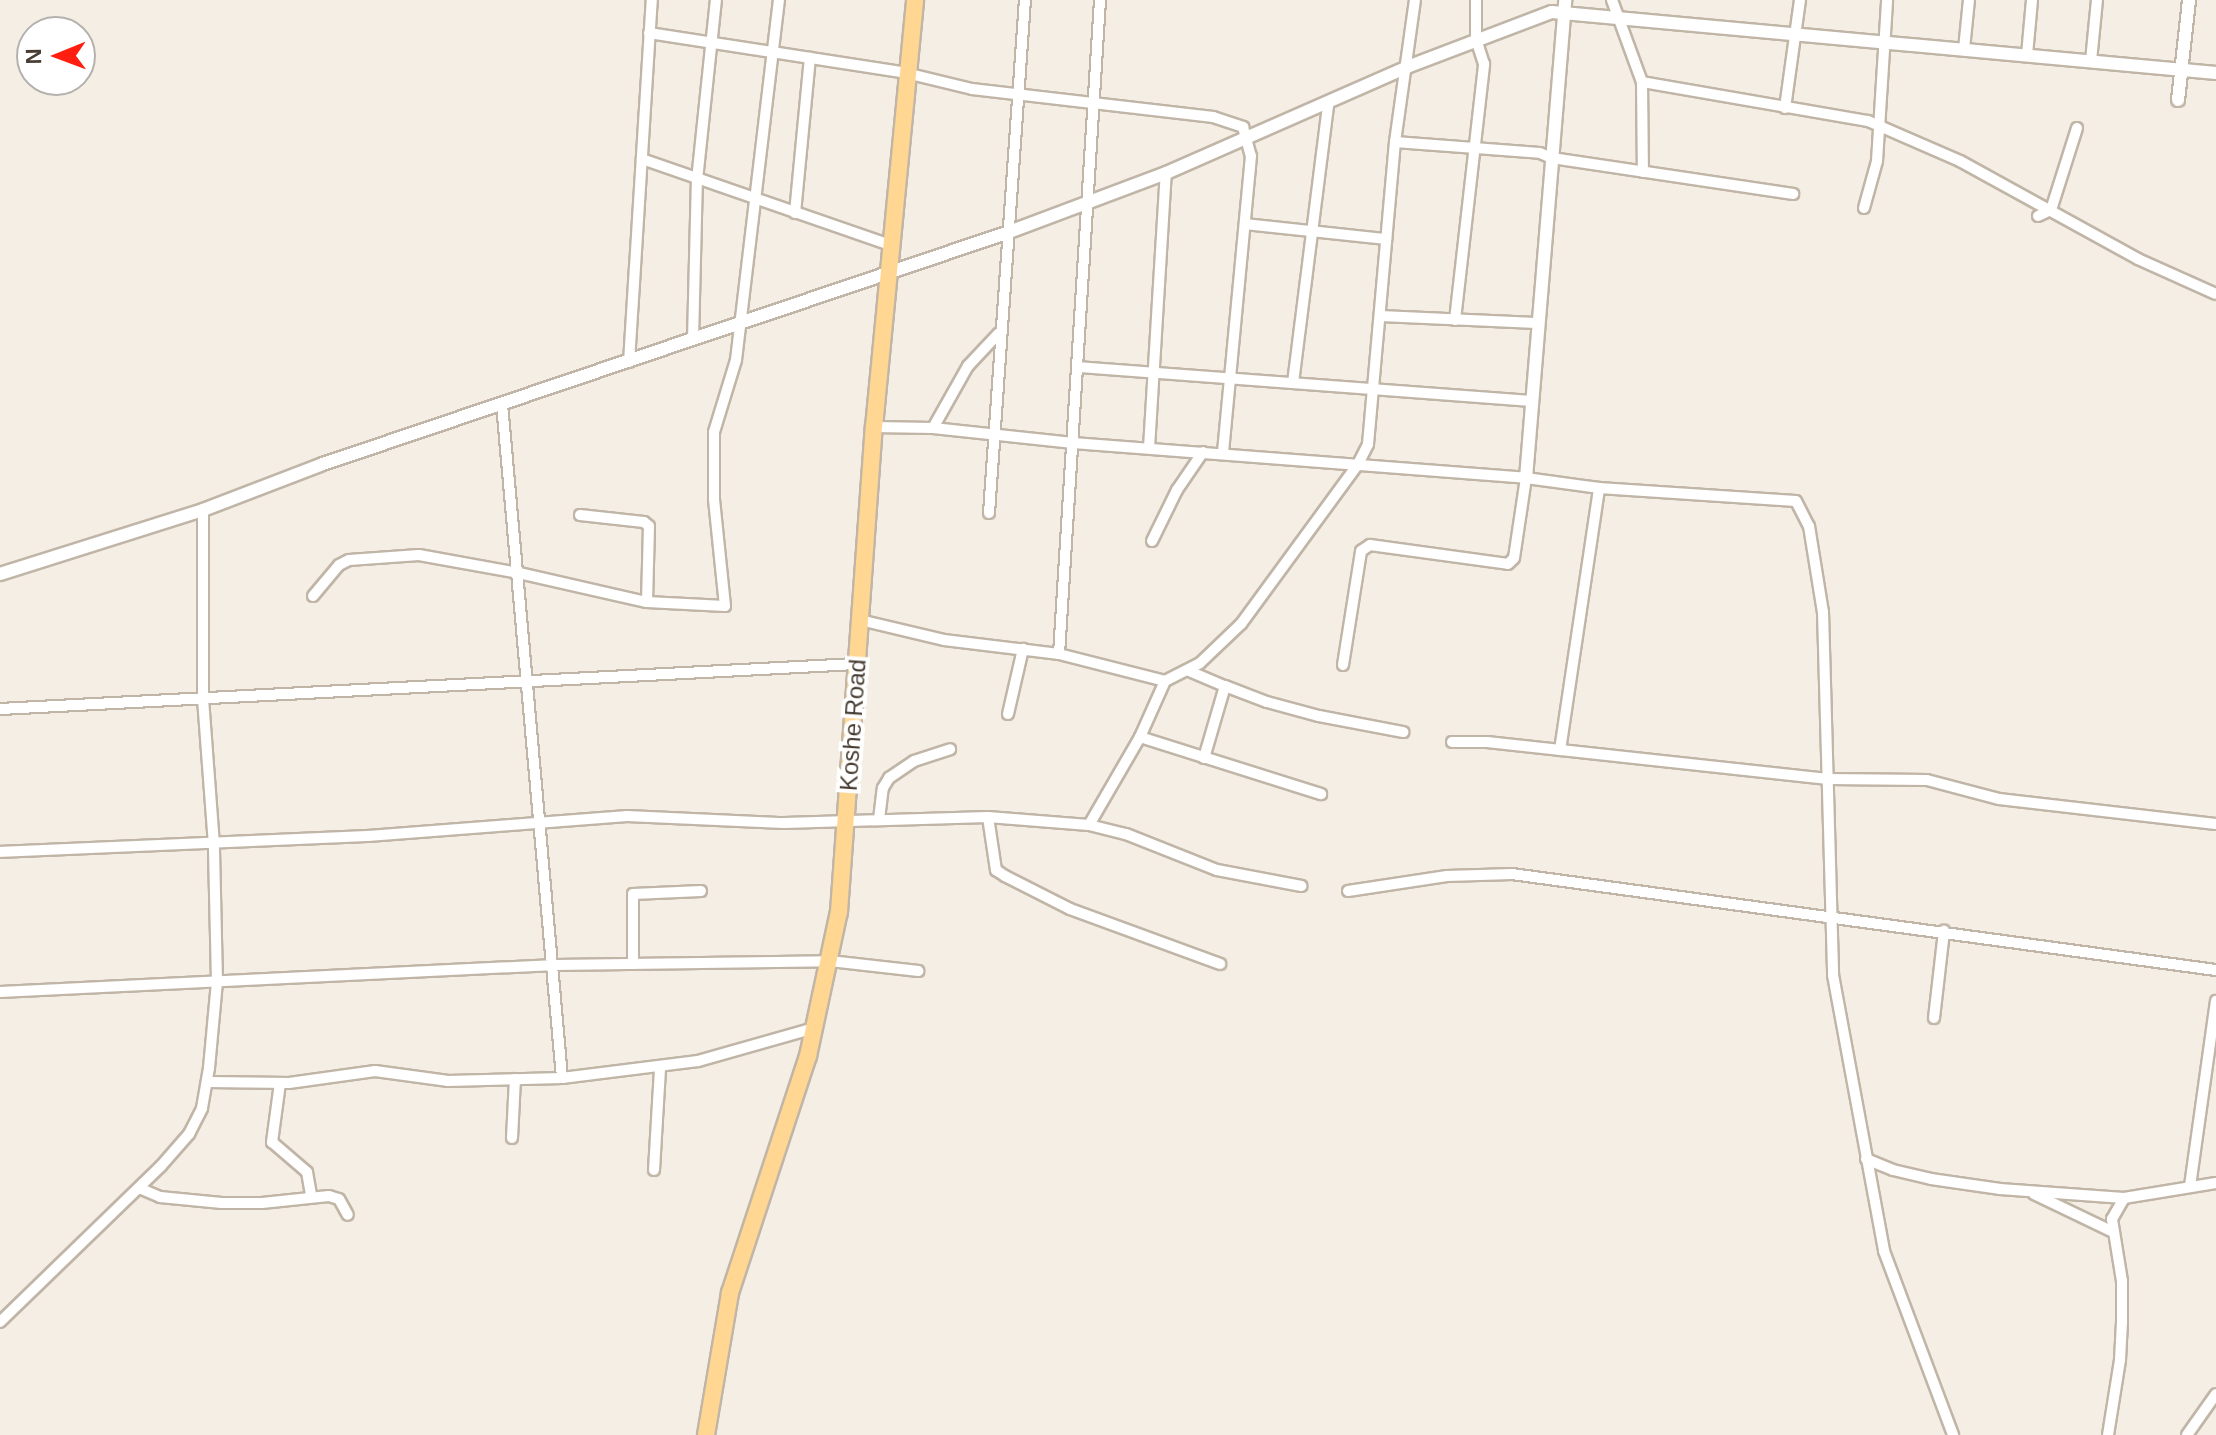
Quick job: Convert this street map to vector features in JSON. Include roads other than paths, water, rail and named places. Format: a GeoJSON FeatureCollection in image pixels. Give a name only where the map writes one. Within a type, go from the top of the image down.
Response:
{"type":"FeatureCollection","features":[{"type":"Feature","properties":{"kind":"main road","name":"Koshe Road"},"geometry":{"type":"LineString","coordinates":[[706,1435],[730,1293],[815,1028],[830,961],[847,819],[874,427],[915,0]]}},
{"type":"Feature","properties":{"kind":"street"},"geometry":{"type":"LineString","coordinates":[[629,362],[652,0]]}},
{"type":"Feature","properties":{"kind":"street"},"geometry":{"type":"LineString","coordinates":[[693,340],[697,180],[716,0]]}},
{"type":"Feature","properties":{"kind":"street"},"geometry":{"type":"LineString","coordinates":[[313,596],[339,565],[349,560],[438,557],[647,602],[725,606],[714,499],[714,432],[736,360],[779,0]]}},
{"type":"Feature","properties":{"kind":"street"},"geometry":{"type":"LineString","coordinates":[[989,513],[999,333],[1025,0]]}},
{"type":"Feature","properties":{"kind":"street"},"geometry":{"type":"LineString","coordinates":[[1059,654],[1100,0]]}},
{"type":"Feature","properties":{"kind":"street"},"geometry":{"type":"LineString","coordinates":[[860,620],[944,640],[1059,654],[1165,681],[1189,671],[1224,643],[1251,613],[1358,464],[1368,444],[1395,142],[1415,0]]}},
{"type":"Feature","properties":{"kind":"street"},"geometry":{"type":"LineString","coordinates":[[1455,320],[1484,64],[1476,39],[1476,0]]}},
{"type":"Feature","properties":{"kind":"street"},"geometry":{"type":"LineString","coordinates":[[1612,0],[1642,82],[1643,172]]}},
{"type":"Feature","properties":{"kind":"street"},"geometry":{"type":"LineString","coordinates":[[1785,108],[1800,0]]}},
{"type":"Feature","properties":{"kind":"street"},"geometry":{"type":"LineString","coordinates":[[1864,208],[1877,161],[1887,0]]}},
{"type":"Feature","properties":{"kind":"street"},"geometry":{"type":"LineString","coordinates":[[1964,49],[1969,0]]}},
{"type":"Feature","properties":{"kind":"street"},"geometry":{"type":"LineString","coordinates":[[2027,55],[2032,0]]}},
{"type":"Feature","properties":{"kind":"street"},"geometry":{"type":"LineString","coordinates":[[2091,61],[2097,0]]}},
{"type":"Feature","properties":{"kind":"street"},"geometry":{"type":"LineString","coordinates":[[2178,100],[2189,0]]}},
{"type":"Feature","properties":{"kind":"street"},"geometry":{"type":"LineString","coordinates":[[1343,665],[1361,551],[1370,545],[1508,564],[1514,558],[1526,478],[1530,401],[1566,4]]}},
{"type":"Feature","properties":{"kind":"street"},"geometry":{"type":"LineString","coordinates":[[0,574],[203,510],[320,465],[1009,232],[1166,173],[1407,67],[1566,4],[1617,16],[2216,73]]}},
{"type":"Feature","properties":{"kind":"street"},"geometry":{"type":"LineString","coordinates":[[649,33],[906,73],[972,89],[1213,117],[1243,127],[1249,138],[1251,156],[1223,454]]}},
{"type":"Feature","properties":{"kind":"street"},"geometry":{"type":"LineString","coordinates":[[795,213],[810,58]]}},
{"type":"Feature","properties":{"kind":"street"},"geometry":{"type":"LineString","coordinates":[[1642,82],[1693,88],[1729,99],[1855,118],[1879,125],[1960,161],[2138,259],[2216,294]]}},
{"type":"Feature","properties":{"kind":"street"},"geometry":{"type":"LineString","coordinates":[[1293,383],[1328,104]]}},
{"type":"Feature","properties":{"kind":"street"},"geometry":{"type":"LineString","coordinates":[[2038,216],[2051,210],[2077,128]]}},
{"type":"Feature","properties":{"kind":"street"},"geometry":{"type":"LineString","coordinates":[[1395,142],[1540,153],[1552,158],[1793,194]]}},
{"type":"Feature","properties":{"kind":"street"},"geometry":{"type":"LineString","coordinates":[[642,159],[891,245]]}},
{"type":"Feature","properties":{"kind":"street"},"geometry":{"type":"LineString","coordinates":[[1149,448],[1166,173]]}},
{"type":"Feature","properties":{"kind":"street"},"geometry":{"type":"LineString","coordinates":[[1245,224],[1386,239]]}},
{"type":"Feature","properties":{"kind":"street"},"geometry":{"type":"LineString","coordinates":[[1380,316],[1537,323]]}},
{"type":"Feature","properties":{"kind":"street"},"geometry":{"type":"LineString","coordinates":[[933,428],[968,366],[999,333]]}},
{"type":"Feature","properties":{"kind":"street"},"geometry":{"type":"LineString","coordinates":[[1078,367],[1530,401]]}},
{"type":"Feature","properties":{"kind":"street"},"geometry":{"type":"LineString","coordinates":[[502,404],[519,573],[526,684],[555,965],[562,1078]]}},
{"type":"Feature","properties":{"kind":"street"},"geometry":{"type":"LineString","coordinates":[[874,427],[933,428],[1073,443],[1526,478],[1599,488],[1796,501],[1809,526],[1823,612],[1833,975],[1889,1271],[1953,1435]]}},
{"type":"Feature","properties":{"kind":"street"},"geometry":{"type":"LineString","coordinates":[[1152,541],[1177,490],[1203,452]]}},
{"type":"Feature","properties":{"kind":"street"},"geometry":{"type":"LineString","coordinates":[[1560,750],[1599,488]]}},
{"type":"Feature","properties":{"kind":"street"},"geometry":{"type":"LineString","coordinates":[[0,1322],[139,1188],[189,1134],[202,1108],[208,1082],[217,982],[214,845],[203,697],[203,510]]}},
{"type":"Feature","properties":{"kind":"street"},"geometry":{"type":"LineString","coordinates":[[580,515],[644,522],[649,526],[647,602]]}},
{"type":"Feature","properties":{"kind":"street"},"geometry":{"type":"LineString","coordinates":[[1008,714],[1023,649]]}},
{"type":"Feature","properties":{"kind":"street"},"geometry":{"type":"LineString","coordinates":[[0,709],[526,684],[857,664]]}},
{"type":"Feature","properties":{"kind":"street"},"geometry":{"type":"LineString","coordinates":[[1189,671],[1319,716],[1403,732]]}},
{"type":"Feature","properties":{"kind":"street"},"geometry":{"type":"LineString","coordinates":[[1089,825],[1140,737],[1165,681]]}},
{"type":"Feature","properties":{"kind":"street"},"geometry":{"type":"LineString","coordinates":[[1204,758],[1225,686]]}},
{"type":"Feature","properties":{"kind":"street"},"geometry":{"type":"LineString","coordinates":[[1140,737],[1321,794]]}},
{"type":"Feature","properties":{"kind":"street"},"geometry":{"type":"LineString","coordinates":[[1452,742],[1560,750],[1828,779],[1927,780],[1999,799],[2216,824]]}},
{"type":"Feature","properties":{"kind":"street"},"geometry":{"type":"LineString","coordinates":[[879,819],[883,788],[889,778],[914,761],[950,749]]}},
{"type":"Feature","properties":{"kind":"street"},"geometry":{"type":"LineString","coordinates":[[0,852],[214,845],[627,816],[784,823],[988,817],[1089,825],[1126,834],[1217,870],[1302,886]]}},
{"type":"Feature","properties":{"kind":"street"},"geometry":{"type":"LineString","coordinates":[[988,817],[996,870],[1005,876],[1070,909],[1220,964]]}},
{"type":"Feature","properties":{"kind":"street"},"geometry":{"type":"LineString","coordinates":[[1348,891],[1490,873],[1832,915],[2216,970]]}},
{"type":"Feature","properties":{"kind":"street"},"geometry":{"type":"LineString","coordinates":[[633,964],[633,894],[701,891]]}},
{"type":"Feature","properties":{"kind":"street"},"geometry":{"type":"LineString","coordinates":[[1934,1018],[1944,931]]}},
{"type":"Feature","properties":{"kind":"street"},"geometry":{"type":"LineString","coordinates":[[0,992],[555,965],[830,961],[918,971]]}},
{"type":"Feature","properties":{"kind":"street"},"geometry":{"type":"LineString","coordinates":[[2190,1186],[2216,1001]]}},
{"type":"Feature","properties":{"kind":"street"},"geometry":{"type":"LineString","coordinates":[[208,1082],[280,1083],[375,1071],[448,1081],[562,1078],[698,1061],[815,1028]]}},
{"type":"Feature","properties":{"kind":"street"},"geometry":{"type":"LineString","coordinates":[[654,1170],[660,1068]]}},
{"type":"Feature","properties":{"kind":"street"},"geometry":{"type":"LineString","coordinates":[[512,1138],[515,1079]]}},
{"type":"Feature","properties":{"kind":"street"},"geometry":{"type":"LineString","coordinates":[[280,1083],[272,1142],[307,1172],[311,1195]]}},
{"type":"Feature","properties":{"kind":"street"},"geometry":{"type":"LineString","coordinates":[[1866,1159],[1893,1170],[1931,1179],[2124,1198],[2216,1183]]}},
{"type":"Feature","properties":{"kind":"street"},"geometry":{"type":"LineString","coordinates":[[139,1188],[160,1197],[222,1203],[273,1202],[311,1195],[334,1197],[348,1215]]}},
{"type":"Feature","properties":{"kind":"street"},"geometry":{"type":"LineString","coordinates":[[2029,1191],[2111,1231]]}},
{"type":"Feature","properties":{"kind":"street"},"geometry":{"type":"LineString","coordinates":[[2108,1435],[2120,1360],[2122,1322],[2122,1281],[2111,1231],[2114,1209],[2124,1198]]}},
{"type":"Feature","properties":{"kind":"street"},"geometry":{"type":"LineString","coordinates":[[2187,1435],[2216,1394]]}}]}
